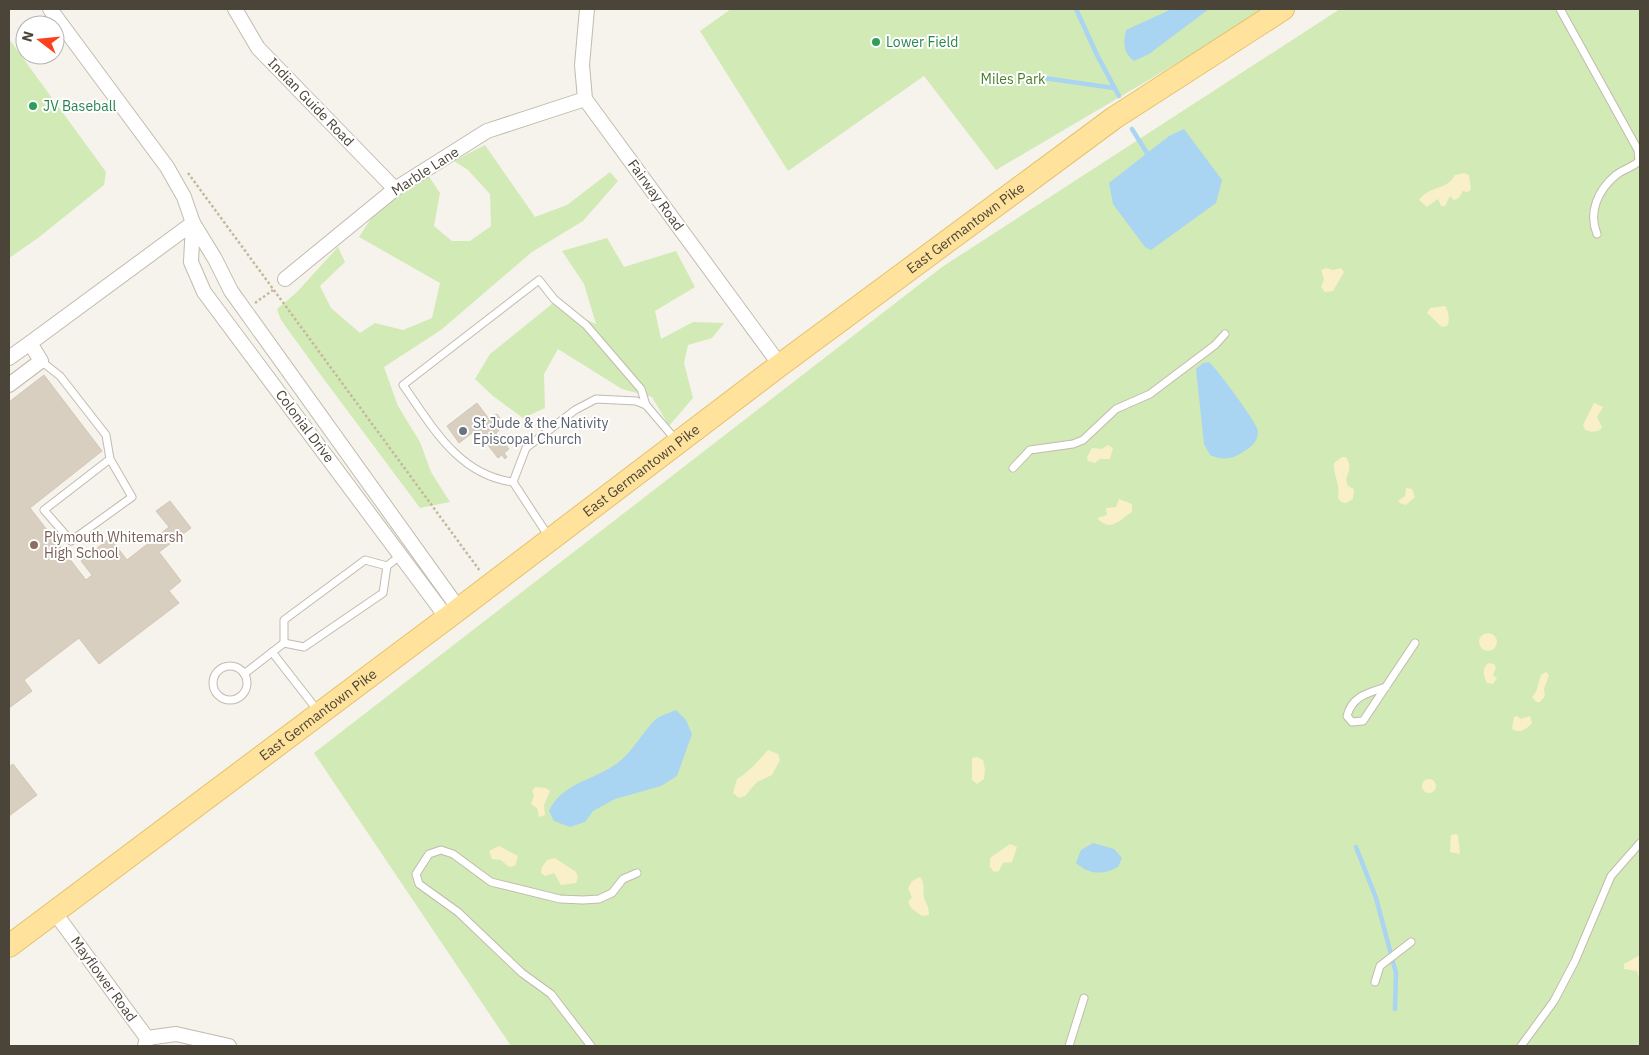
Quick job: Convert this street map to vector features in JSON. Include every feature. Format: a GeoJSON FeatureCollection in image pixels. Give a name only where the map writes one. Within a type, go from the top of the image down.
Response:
{"type":"FeatureCollection","features":[{"type":"Feature","properties":{"kind":"main road","name":"East Germantown Pike"},"geometry":{"type":"LineString","coordinates":[[9,946],[453,614],[780,365],[1114,118],[1283,9]]}},
{"type":"Feature","properties":{"kind":"street","name":"Colonial Drive"},"geometry":{"type":"LineString","coordinates":[[50,9],[167,167],[184,197],[193,223],[215,259],[230,291],[453,614]]}},
{"type":"Feature","properties":{"kind":"street","name":"Indian Guide Road"},"geometry":{"type":"LineString","coordinates":[[235,9],[258,48],[395,189]]}},
{"type":"Feature","properties":{"kind":"street"},"geometry":{"type":"LineString","coordinates":[[585,99],[582,65],[587,9]]}},
{"type":"Feature","properties":{"kind":"street","name":"Marble Lane"},"geometry":{"type":"LineString","coordinates":[[285,279],[395,189],[487,131],[585,99]]}},
{"type":"Feature","properties":{"kind":"street","name":"Fairway Road"},"geometry":{"type":"LineString","coordinates":[[585,99],[780,365]]}},
{"type":"Feature","properties":{"kind":"street","name":"Colonial Drive"},"geometry":{"type":"LineString","coordinates":[[193,223],[191,262],[204,292],[401,555],[453,614]]}},
{"type":"Feature","properties":{"kind":"street"},"geometry":{"type":"LineString","coordinates":[[9,358],[193,223]]}},
{"type":"Feature","properties":{"kind":"street"},"geometry":{"type":"LineString","coordinates":[[9,385],[41,361],[30,342]]}},
{"type":"Feature","properties":{"kind":"street","name":"Mayflower Road"},"geometry":{"type":"LineString","coordinates":[[55,913],[146,1042]]}},
{"type":"Feature","properties":{"kind":"street"},"geometry":{"type":"LineString","coordinates":[[146,1042],[176,1034],[229,1046]]}},
{"type":"Feature","properties":{"kind":"lane"},"geometry":{"type":"LineString","coordinates":[[1560,9],[1638,150],[1639,161],[1633,167],[1617,174],[1598,195],[1593,222],[1597,234]]}},
{"type":"Feature","properties":{"kind":"lane"},"geometry":{"type":"LineString","coordinates":[[513,482],[496,480],[449,450],[403,385],[539,280],[554,299],[586,325],[641,389],[646,405]]}},
{"type":"Feature","properties":{"kind":"lane"},"geometry":{"type":"LineString","coordinates":[[1013,468],[1030,450],[1073,444],[1083,440],[1116,409],[1133,404],[1150,394],[1215,345],[1225,334]]}},
{"type":"Feature","properties":{"kind":"lane"},"geometry":{"type":"LineString","coordinates":[[41,361],[60,376],[106,435],[110,458],[132,497],[71,541],[44,510],[110,458]]}},
{"type":"Feature","properties":{"kind":"lane"},"geometry":{"type":"LineString","coordinates":[[513,482],[526,448],[575,410],[596,399],[636,400],[646,405],[678,442]]}},
{"type":"Feature","properties":{"kind":"lane"},"geometry":{"type":"LineString","coordinates":[[513,482],[550,540]]}},
{"type":"Feature","properties":{"kind":"lane"},"geometry":{"type":"LineString","coordinates":[[244,674],[284,643],[304,647],[383,593],[387,566],[401,555]]}},
{"type":"Feature","properties":{"kind":"lane"},"geometry":{"type":"LineString","coordinates":[[284,643],[284,620],[365,560],[387,566]]}},
{"type":"Feature","properties":{"kind":"lane"},"geometry":{"type":"LineString","coordinates":[[1386,686],[1360,696],[1350,707],[1347,716],[1352,722],[1363,721],[1415,643]]}},
{"type":"Feature","properties":{"kind":"lane"},"geometry":{"type":"LineString","coordinates":[[272,652],[320,714]]}},
{"type":"Feature","properties":{"kind":"lane"},"geometry":{"type":"LineString","coordinates":[[230,666],[244,674],[245,689],[238,697],[222,698],[214,690],[213,679],[219,670],[230,666]]}},
{"type":"Feature","properties":{"kind":"lane"},"geometry":{"type":"LineString","coordinates":[[1521,1046],[1554,1001],[1575,961],[1611,876],[1640,843]]}},
{"type":"Feature","properties":{"kind":"lane"},"geometry":{"type":"LineString","coordinates":[[591,1046],[551,994],[522,973],[458,912],[419,884],[416,874],[429,854],[441,850],[453,854],[491,882],[560,899],[599,900],[612,893],[622,879],[637,873]]}},
{"type":"Feature","properties":{"kind":"lane"},"geometry":{"type":"LineString","coordinates":[[1375,982],[1380,966],[1411,942]]}},
{"type":"Feature","properties":{"kind":"lane"},"geometry":{"type":"LineString","coordinates":[[1069,1046],[1084,998]]}},
{"type":"Feature","properties":{"kind":"path"},"geometry":{"type":"LineString","coordinates":[[186,171],[480,571]]}},
{"type":"Feature","properties":{"kind":"path"},"geometry":{"type":"LineString","coordinates":[[249,308],[285,279]]}},
{"type":"Feature","properties":{"kind":"green space","name":"Miles Park"},"geometry":{"type":"Polygon","coordinates":[[[731,9],[1269,9],[996,170],[924,76],[788,171],[700,31],[731,9]]]}},
{"type":"Feature","properties":{"kind":"green space"},"geometry":{"type":"Polygon","coordinates":[[[1340,9],[1640,9],[1640,1046],[511,1046],[314,753],[942,267],[1340,9]]]}},
{"type":"Feature","properties":{"kind":"green space","name":"JV Baseball"},"geometry":{"type":"Polygon","coordinates":[[[9,39],[15,47],[15,65],[28,65],[106,172],[104,185],[38,238],[9,258],[9,39]]]}},
{"type":"Feature","properties":{"kind":"green space"},"geometry":{"type":"Polygon","coordinates":[[[485,145],[535,217],[567,205],[610,172],[618,181],[583,221],[532,252],[441,330],[384,367],[398,406],[420,442],[431,472],[450,502],[420,508],[281,320],[277,309],[296,293],[338,247],[345,262],[320,286],[331,308],[360,333],[375,323],[403,330],[432,318],[440,283],[359,237],[374,214],[428,175],[440,193],[434,226],[452,241],[470,241],[491,226],[490,194],[468,170],[454,161],[485,145]]]}},
{"type":"Feature","properties":{"kind":"green space"},"geometry":{"type":"Polygon","coordinates":[[[607,238],[624,267],[676,251],[695,287],[655,311],[661,339],[693,322],[724,323],[712,338],[688,345],[684,363],[693,398],[669,426],[652,397],[622,389],[558,349],[544,374],[545,408],[523,418],[493,396],[475,379],[490,354],[557,300],[573,314],[596,324],[584,284],[562,251],[607,238]]]}},
{"type":"Feature","properties":{"kind":"sand"},"geometry":{"type":"Polygon","coordinates":[[[1464,173],[1469,175],[1471,189],[1468,192],[1463,191],[1459,198],[1454,200],[1450,196],[1445,206],[1441,206],[1438,199],[1427,207],[1419,200],[1427,192],[1448,183],[1455,175],[1464,173]]]}},
{"type":"Feature","properties":{"kind":"sand"},"geometry":{"type":"Polygon","coordinates":[[[1326,268],[1333,270],[1341,268],[1344,272],[1333,291],[1325,292],[1321,287],[1324,279],[1321,270],[1326,268]]]}},
{"type":"Feature","properties":{"kind":"sand"},"geometry":{"type":"Polygon","coordinates":[[[1445,306],[1449,321],[1447,326],[1442,327],[1427,313],[1430,308],[1445,306]]]}},
{"type":"Feature","properties":{"kind":"sand"},"geometry":{"type":"Polygon","coordinates":[[[1594,403],[1603,407],[1597,417],[1602,427],[1592,432],[1585,430],[1583,425],[1594,403]]]}},
{"type":"Feature","properties":{"kind":"sand"},"geometry":{"type":"Polygon","coordinates":[[[1108,445],[1113,448],[1110,459],[1100,459],[1095,463],[1088,461],[1087,457],[1092,448],[1102,449],[1108,445]]]}},
{"type":"Feature","properties":{"kind":"sand"},"geometry":{"type":"Polygon","coordinates":[[[1342,457],[1346,457],[1349,463],[1346,480],[1348,486],[1354,489],[1353,499],[1346,503],[1341,502],[1338,498],[1339,494],[1334,467],[1334,463],[1342,457]]]}},
{"type":"Feature","properties":{"kind":"sand"},"geometry":{"type":"Polygon","coordinates":[[[1406,488],[1412,489],[1415,497],[1406,505],[1398,501],[1405,496],[1406,488]]]}},
{"type":"Feature","properties":{"kind":"sand"},"geometry":{"type":"Polygon","coordinates":[[[1119,499],[1132,504],[1132,512],[1111,525],[1107,525],[1097,518],[1107,515],[1106,508],[1116,507],[1119,499]]]}},
{"type":"Feature","properties":{"kind":"sand"},"geometry":{"type":"Polygon","coordinates":[[[1484,633],[1492,633],[1497,638],[1495,649],[1484,651],[1479,646],[1479,638],[1484,633]]]}},
{"type":"Feature","properties":{"kind":"sand"},"geometry":{"type":"Polygon","coordinates":[[[1489,663],[1494,664],[1496,668],[1493,675],[1497,678],[1493,684],[1487,683],[1484,675],[1484,669],[1489,663]]]}},
{"type":"Feature","properties":{"kind":"sand"},"geometry":{"type":"Polygon","coordinates":[[[1546,672],[1549,675],[1544,689],[1545,696],[1540,702],[1536,702],[1532,697],[1536,692],[1541,675],[1546,672]]]}},
{"type":"Feature","properties":{"kind":"sand"},"geometry":{"type":"Polygon","coordinates":[[[1517,716],[1521,719],[1530,716],[1532,723],[1523,730],[1517,731],[1512,729],[1514,717],[1517,716]]]}},
{"type":"Feature","properties":{"kind":"sand"},"geometry":{"type":"Polygon","coordinates":[[[768,750],[778,754],[780,760],[772,775],[757,782],[745,796],[739,798],[733,793],[737,779],[749,770],[768,750]]]}},
{"type":"Feature","properties":{"kind":"sand"},"geometry":{"type":"Polygon","coordinates":[[[977,757],[983,760],[985,769],[984,779],[977,784],[972,780],[972,758],[977,757]]]}},
{"type":"Feature","properties":{"kind":"sand"},"geometry":{"type":"Polygon","coordinates":[[[1426,779],[1432,779],[1436,786],[1432,793],[1426,793],[1422,789],[1422,783],[1426,779]]]}},
{"type":"Feature","properties":{"kind":"sand"},"geometry":{"type":"Polygon","coordinates":[[[535,787],[546,788],[550,791],[544,805],[545,815],[539,817],[537,808],[531,804],[534,795],[532,791],[535,787]]]}},
{"type":"Feature","properties":{"kind":"sand"},"geometry":{"type":"Polygon","coordinates":[[[1451,835],[1458,835],[1460,854],[1450,852],[1451,835]]]}},
{"type":"Feature","properties":{"kind":"sand"},"geometry":{"type":"Polygon","coordinates":[[[1010,844],[1017,847],[1012,862],[1003,863],[999,871],[994,872],[990,867],[990,858],[1010,844]]]}},
{"type":"Feature","properties":{"kind":"sand"},"geometry":{"type":"Polygon","coordinates":[[[499,846],[518,856],[515,866],[509,867],[501,860],[492,859],[489,851],[499,846]]]}},
{"type":"Feature","properties":{"kind":"sand"},"geometry":{"type":"Polygon","coordinates":[[[555,858],[576,872],[578,877],[576,883],[561,885],[554,873],[545,876],[541,873],[542,867],[547,860],[555,858]]]}},
{"type":"Feature","properties":{"kind":"sand"},"geometry":{"type":"Polygon","coordinates":[[[920,877],[923,883],[924,898],[929,915],[922,916],[911,908],[908,902],[912,897],[908,888],[912,881],[920,877]]]}},
{"type":"Feature","properties":{"kind":"sand"},"geometry":{"type":"Polygon","coordinates":[[[1640,955],[1640,980],[1637,971],[1624,969],[1624,964],[1640,955]]]}},
{"type":"Feature","properties":{"kind":"water"},"geometry":{"type":"Polygon","coordinates":[[[1172,9],[1209,9],[1149,54],[1134,61],[1130,58],[1125,47],[1126,30],[1172,9]]]}},
{"type":"Feature","properties":{"kind":"water"},"geometry":{"type":"Polygon","coordinates":[[[1184,129],[1222,180],[1216,203],[1151,250],[1145,247],[1113,204],[1109,183],[1169,136],[1184,129]]]}},
{"type":"Feature","properties":{"kind":"water"},"geometry":{"type":"Polygon","coordinates":[[[1209,362],[1236,396],[1258,431],[1257,438],[1251,446],[1239,455],[1230,458],[1219,458],[1210,455],[1204,444],[1196,369],[1203,363],[1209,362]]]}},
{"type":"Feature","properties":{"kind":"water"},"geometry":{"type":"Polygon","coordinates":[[[676,710],[686,720],[692,734],[677,776],[661,786],[615,799],[593,811],[585,822],[570,827],[554,821],[549,811],[562,794],[571,787],[620,761],[655,720],[662,715],[676,710]]]}},
{"type":"Feature","properties":{"kind":"water"},"geometry":{"type":"Polygon","coordinates":[[[1093,843],[1114,849],[1122,858],[1118,867],[1107,871],[1091,872],[1076,863],[1081,850],[1093,843]]]}},
{"type":"Feature","properties":{"kind":"building","name":"Plymouth Whitemarsh High School"},"geometry":{"type":"Polygon","coordinates":[[[44,375],[102,451],[30,508],[86,580],[92,575],[81,561],[110,538],[127,560],[169,527],[156,511],[170,501],[191,528],[159,552],[181,581],[169,591],[179,603],[99,664],[79,638],[24,680],[32,691],[9,708],[9,402],[44,375]]]}},
{"type":"Feature","properties":{"kind":"building","name":"St Jude & the Nativity Episcopal Church"},"geometry":{"type":"Polygon","coordinates":[[[477,403],[489,419],[497,414],[505,425],[496,433],[509,449],[504,453],[507,457],[505,459],[502,455],[498,458],[476,430],[459,443],[447,426],[477,403]]]}},
{"type":"Feature","properties":{"kind":"building"},"geometry":{"type":"Polygon","coordinates":[[[13,764],[37,795],[9,816],[9,767],[13,764]]]}},
{"type":"Feature","properties":{"kind":"waterway"},"geometry":{"type":"LineString","coordinates":[[1076,9],[1097,55],[1119,96]]}},
{"type":"Feature","properties":{"kind":"waterway"},"geometry":{"type":"LineString","coordinates":[[1037,77],[1114,88]]}},
{"type":"Feature","properties":{"kind":"waterway"},"geometry":{"type":"LineString","coordinates":[[1132,129],[1147,153],[1147,158]]}},
{"type":"Feature","properties":{"kind":"waterway"},"geometry":{"type":"LineString","coordinates":[[1356,847],[1376,898],[1396,973],[1395,1009]]}},
{"type":"Feature","properties":{"kind":"place","name":"Lower Field"},"geometry":{"type":"Point","coordinates":[876,42]}},
{"type":"Feature","properties":{"kind":"place","name":"JV Baseball"},"geometry":{"type":"Point","coordinates":[33,106]}},
{"type":"Feature","properties":{"kind":"place","name":"St Jude & the Nativity Episcopal Church"},"geometry":{"type":"Point","coordinates":[463,431]}},
{"type":"Feature","properties":{"kind":"place","name":"Plymouth Whitemarsh High School"},"geometry":{"type":"Point","coordinates":[34,545]}}]}
